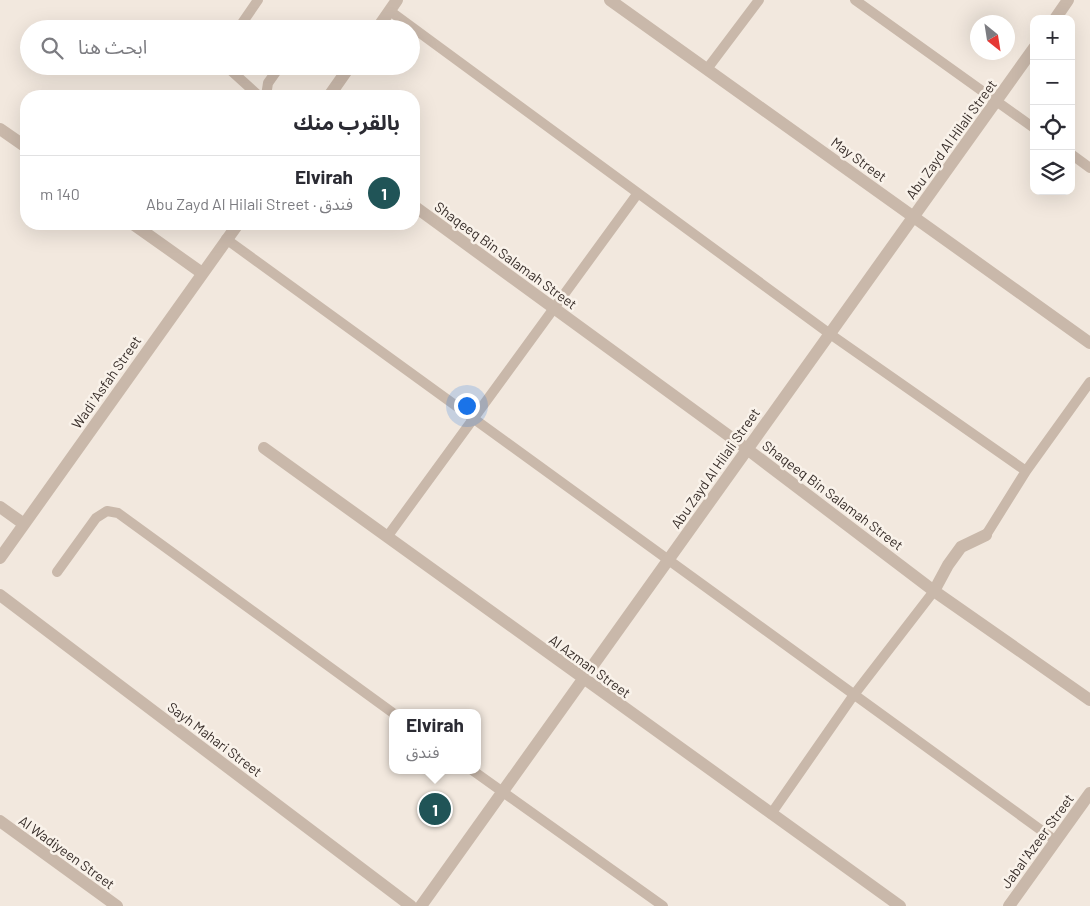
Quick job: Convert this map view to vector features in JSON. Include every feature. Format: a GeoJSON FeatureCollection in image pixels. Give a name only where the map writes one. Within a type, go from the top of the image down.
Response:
{"type":"FeatureCollection","features":[{"type":"Feature","properties":{"kind":"street"},"geometry":{"type":"LineString","coordinates":[[384,20],[397,0]]}},
{"type":"Feature","properties":{"kind":"street","name":"May Street"},"geometry":{"type":"LineString","coordinates":[[610,0],[1090,343]]}},
{"type":"Feature","properties":{"kind":"street"},"geometry":{"type":"LineString","coordinates":[[1058,15],[1068,0]]}},
{"type":"Feature","properties":{"kind":"street","name":"Abu Zayd Al Hilali Street"},"geometry":{"type":"LineString","coordinates":[[421,906],[1030,54]]}},
{"type":"Feature","properties":{"kind":"street"},"geometry":{"type":"LineString","coordinates":[[333,90],[344,75]]}},
{"type":"Feature","properties":{"kind":"street"},"geometry":{"type":"LineString","coordinates":[[0,128],[20,143]]}},
{"type":"Feature","properties":{"kind":"street","name":"Shaqeeq Bin Salamah Street"},"geometry":{"type":"LineString","coordinates":[[420,210],[747,449],[934,591],[1090,700]]}},
{"type":"Feature","properties":{"kind":"street"},"geometry":{"type":"LineString","coordinates":[[142,230],[202,273]]}},
{"type":"Feature","properties":{"kind":"street","name":"Wadi 'Asfah Street"},"geometry":{"type":"LineString","coordinates":[[0,558],[234,230]]}},
{"type":"Feature","properties":{"kind":"street","name":"Al Azman Street"},"geometry":{"type":"LineString","coordinates":[[264,448],[900,906]]}},
{"type":"Feature","properties":{"kind":"street"},"geometry":{"type":"LineString","coordinates":[[0,508],[24,524]]}},
{"type":"Feature","properties":{"kind":"street"},"geometry":{"type":"LineString","coordinates":[[934,591],[948,565],[961,547],[986,535]]}},
{"type":"Feature","properties":{"kind":"street","name":"Sayh Mahari Street"},"geometry":{"type":"LineString","coordinates":[[0,595],[412,906]]}},
{"type":"Feature","properties":{"kind":"street","name":"Jabal 'Azeer Street"},"geometry":{"type":"LineString","coordinates":[[1009,906],[1090,793]]}},
{"type":"Feature","properties":{"kind":"street","name":"Al Wadiyeen Street"},"geometry":{"type":"LineString","coordinates":[[0,821],[117,906]]}},
{"type":"Feature","properties":{"kind":"lane"},"geometry":{"type":"LineString","coordinates":[[244,20],[258,0]]}},
{"type":"Feature","properties":{"kind":"lane"},"geometry":{"type":"LineString","coordinates":[[707,69],[759,0]]}},
{"type":"Feature","properties":{"kind":"lane"},"geometry":{"type":"LineString","coordinates":[[855,0],[1030,125]]}},
{"type":"Feature","properties":{"kind":"lane"},"geometry":{"type":"LineString","coordinates":[[390,11],[402,20]]}},
{"type":"Feature","properties":{"kind":"lane"},"geometry":{"type":"LineString","coordinates":[[420,33],[830,334],[1026,471]]}},
{"type":"Feature","properties":{"kind":"lane"},"geometry":{"type":"LineString","coordinates":[[236,75],[252,90]]}},
{"type":"Feature","properties":{"kind":"lane"},"geometry":{"type":"LineString","coordinates":[[267,90],[268,83],[274,75]]}},
{"type":"Feature","properties":{"kind":"lane"},"geometry":{"type":"LineString","coordinates":[[1075,157],[1090,168]]}},
{"type":"Feature","properties":{"kind":"lane"},"geometry":{"type":"LineString","coordinates":[[387,537],[638,193]]}},
{"type":"Feature","properties":{"kind":"lane"},"geometry":{"type":"LineString","coordinates":[[226,240],[853,696],[1056,841]]}},
{"type":"Feature","properties":{"kind":"lane"},"geometry":{"type":"LineString","coordinates":[[986,535],[1026,471],[1090,382]]}},
{"type":"Feature","properties":{"kind":"lane"},"geometry":{"type":"LineString","coordinates":[[57,572],[96,518],[107,511],[118,513],[389,710]]}},
{"type":"Feature","properties":{"kind":"lane"},"geometry":{"type":"LineString","coordinates":[[771,814],[853,696],[934,591]]}},
{"type":"Feature","properties":{"kind":"lane"},"geometry":{"type":"LineString","coordinates":[[477,774],[663,906]]}},
{"type":"Feature","properties":{"kind":"place","name":"Elvirah"},"geometry":{"type":"Point","coordinates":[435,809]}}]}
